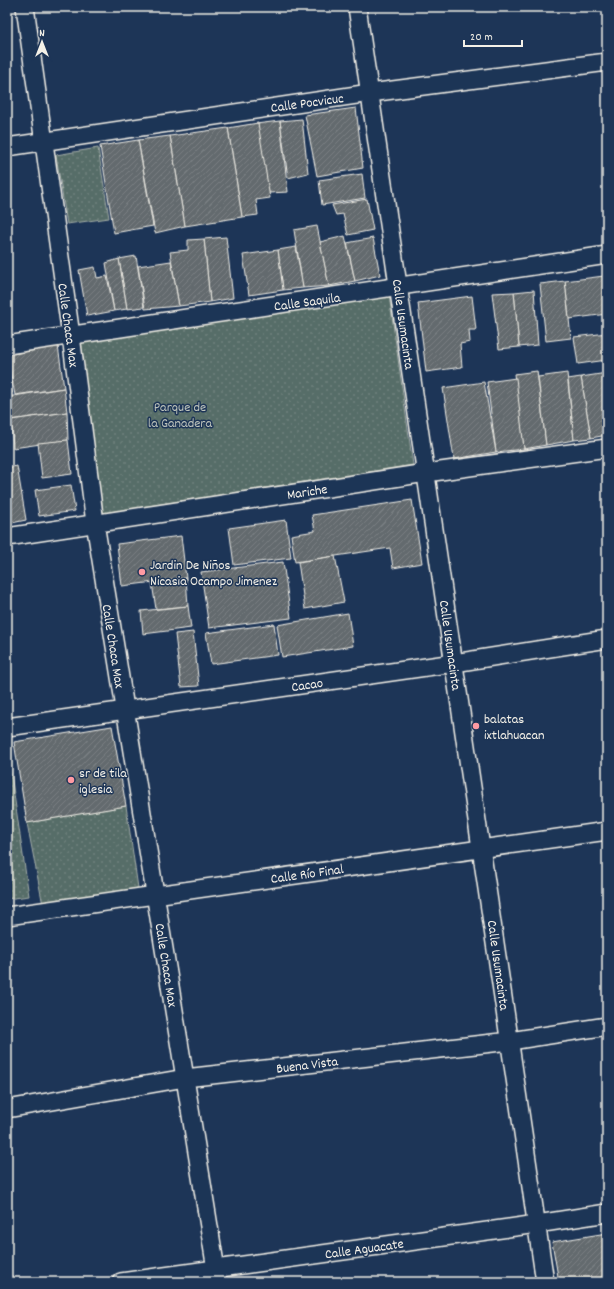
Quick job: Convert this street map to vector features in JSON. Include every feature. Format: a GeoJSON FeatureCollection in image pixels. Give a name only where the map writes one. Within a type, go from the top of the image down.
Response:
{"type":"FeatureCollection","features":[{"type":"Feature","properties":{"kind":"street","name":"Calle Chaca Max"},"geometry":{"type":"LineString","coordinates":[[25,7],[71,336],[95,523],[217,1275]]}},
{"type":"Feature","properties":{"kind":"street","name":"Calle Usumacinta"},"geometry":{"type":"LineString","coordinates":[[358,7],[545,1282]]}},
{"type":"Feature","properties":{"kind":"street","name":"Calle Pocvicuc"},"geometry":{"type":"LineString","coordinates":[[7,147],[370,93],[607,62]]}},
{"type":"Feature","properties":{"kind":"street","name":"Calle Saquila"},"geometry":{"type":"LineString","coordinates":[[7,345],[607,255]]}},
{"type":"Feature","properties":{"kind":"street","name":"Mariche"},"geometry":{"type":"LineString","coordinates":[[7,537],[426,473],[607,448]]}},
{"type":"Feature","properties":{"kind":"street","name":"Cacao"},"geometry":{"type":"LineString","coordinates":[[7,727],[454,663],[607,639]]}},
{"type":"Feature","properties":{"kind":"street","name":"Calle Río Final"},"geometry":{"type":"LineString","coordinates":[[7,916],[607,831]]}},
{"type":"Feature","properties":{"kind":"street","name":"Buena Vista"},"geometry":{"type":"LineString","coordinates":[[7,1109],[185,1078],[510,1041],[607,1026]]}},
{"type":"Feature","properties":{"kind":"street","name":"Calle Aguacate"},"geometry":{"type":"LineString","coordinates":[[121,1282],[217,1275],[607,1213]]}},
{"type":"Feature","properties":{"kind":"green space"},"geometry":{"type":"Polygon","coordinates":[[[98,148],[109,218],[67,224],[56,155],[98,148]]]}},
{"type":"Feature","properties":{"kind":"green space","name":"Parque de la Ganadera"},"geometry":{"type":"Polygon","coordinates":[[[389,295],[413,465],[103,513],[80,342],[389,295]]]}},
{"type":"Feature","properties":{"kind":"green space"},"geometry":{"type":"Polygon","coordinates":[[[7,747],[29,896],[7,899],[7,747]]]}},
{"type":"Feature","properties":{"kind":"green space"},"geometry":{"type":"Polygon","coordinates":[[[126,806],[138,888],[43,905],[27,823],[126,806]]]}},
{"type":"Feature","properties":{"kind":"building"},"geometry":{"type":"Polygon","coordinates":[[[356,108],[363,168],[317,176],[305,115],[356,108]]]}},
{"type":"Feature","properties":{"kind":"building"},"geometry":{"type":"Polygon","coordinates":[[[302,119],[308,173],[288,178],[280,121],[302,119]]]}},
{"type":"Feature","properties":{"kind":"building"},"geometry":{"type":"Polygon","coordinates":[[[280,121],[288,192],[269,193],[256,124],[280,121]]]}},
{"type":"Feature","properties":{"kind":"building"},"geometry":{"type":"Polygon","coordinates":[[[258,123],[270,198],[256,200],[258,215],[242,217],[228,128],[258,123]]]}},
{"type":"Feature","properties":{"kind":"building"},"geometry":{"type":"Polygon","coordinates":[[[228,128],[242,217],[185,226],[170,136],[228,128]]]}},
{"type":"Feature","properties":{"kind":"building"},"geometry":{"type":"Polygon","coordinates":[[[170,136],[185,226],[155,233],[138,140],[170,136]]]}},
{"type":"Feature","properties":{"kind":"building"},"geometry":{"type":"Polygon","coordinates":[[[138,140],[153,226],[114,233],[100,146],[138,140]]]}},
{"type":"Feature","properties":{"kind":"building"},"geometry":{"type":"Polygon","coordinates":[[[362,174],[365,198],[322,205],[319,180],[362,174]]]}},
{"type":"Feature","properties":{"kind":"building"},"geometry":{"type":"Polygon","coordinates":[[[367,199],[373,230],[348,235],[343,214],[336,215],[332,205],[367,199]]]}},
{"type":"Feature","properties":{"kind":"building"},"geometry":{"type":"Polygon","coordinates":[[[317,226],[329,286],[303,288],[294,230],[317,226]]]}},
{"type":"Feature","properties":{"kind":"building"},"geometry":{"type":"Polygon","coordinates":[[[345,236],[355,281],[329,286],[320,242],[345,236]]]}},
{"type":"Feature","properties":{"kind":"building"},"geometry":{"type":"Polygon","coordinates":[[[226,237],[233,298],[210,302],[204,239],[226,237]]]}},
{"type":"Feature","properties":{"kind":"building"},"geometry":{"type":"Polygon","coordinates":[[[373,238],[380,275],[355,281],[347,243],[373,238]]]}},
{"type":"Feature","properties":{"kind":"building"},"geometry":{"type":"Polygon","coordinates":[[[204,239],[210,302],[179,306],[170,252],[188,250],[188,240],[204,239]]]}},
{"type":"Feature","properties":{"kind":"building"},"geometry":{"type":"Polygon","coordinates":[[[296,247],[303,288],[283,290],[278,250],[296,247]]]}},
{"type":"Feature","properties":{"kind":"building"},"geometry":{"type":"Polygon","coordinates":[[[278,250],[283,290],[249,295],[243,255],[278,250]]]}},
{"type":"Feature","properties":{"kind":"building"},"geometry":{"type":"Polygon","coordinates":[[[136,256],[144,307],[127,309],[119,259],[136,256]]]}},
{"type":"Feature","properties":{"kind":"building"},"geometry":{"type":"Polygon","coordinates":[[[119,259],[127,309],[114,311],[106,263],[119,259]]]}},
{"type":"Feature","properties":{"kind":"building"},"geometry":{"type":"Polygon","coordinates":[[[171,261],[179,306],[145,309],[138,266],[171,261]]]}},
{"type":"Feature","properties":{"kind":"building"},"geometry":{"type":"Polygon","coordinates":[[[95,267],[97,278],[107,276],[114,311],[87,316],[79,270],[95,267]]]}},
{"type":"Feature","properties":{"kind":"building"},"geometry":{"type":"Polygon","coordinates":[[[604,276],[607,298],[607,314],[569,319],[565,281],[604,276]]]}},
{"type":"Feature","properties":{"kind":"building"},"geometry":{"type":"Polygon","coordinates":[[[565,281],[571,338],[546,341],[540,284],[565,281]]]}},
{"type":"Feature","properties":{"kind":"building"},"geometry":{"type":"Polygon","coordinates":[[[534,290],[538,345],[519,347],[514,292],[534,290]]]}},
{"type":"Feature","properties":{"kind":"building"},"geometry":{"type":"Polygon","coordinates":[[[514,292],[519,347],[499,349],[492,293],[514,292]]]}},
{"type":"Feature","properties":{"kind":"building"},"geometry":{"type":"Polygon","coordinates":[[[472,296],[476,330],[469,330],[470,342],[460,344],[462,367],[426,372],[418,303],[472,296]]]}},
{"type":"Feature","properties":{"kind":"building"},"geometry":{"type":"Polygon","coordinates":[[[607,333],[607,360],[578,364],[574,337],[607,333]]]}},
{"type":"Feature","properties":{"kind":"building"},"geometry":{"type":"Polygon","coordinates":[[[58,346],[64,388],[15,395],[7,355],[58,346]]]}},
{"type":"Feature","properties":{"kind":"building"},"geometry":{"type":"Polygon","coordinates":[[[7,370],[12,393],[7,393],[7,370]]]}},
{"type":"Feature","properties":{"kind":"building"},"geometry":{"type":"Polygon","coordinates":[[[537,371],[546,445],[524,449],[514,374],[537,371]]]}},
{"type":"Feature","properties":{"kind":"building"},"geometry":{"type":"Polygon","coordinates":[[[567,373],[574,440],[546,445],[538,377],[567,373]]]}},
{"type":"Feature","properties":{"kind":"building"},"geometry":{"type":"Polygon","coordinates":[[[607,373],[607,435],[591,438],[581,377],[607,373]]]}},
{"type":"Feature","properties":{"kind":"building"},"geometry":{"type":"Polygon","coordinates":[[[581,377],[591,438],[574,440],[568,379],[581,377]]]}},
{"type":"Feature","properties":{"kind":"building"},"geometry":{"type":"Polygon","coordinates":[[[516,378],[524,449],[496,452],[487,382],[516,378]]]}},
{"type":"Feature","properties":{"kind":"building"},"geometry":{"type":"Polygon","coordinates":[[[484,382],[496,452],[454,459],[443,388],[484,382]]]}},
{"type":"Feature","properties":{"kind":"building"},"geometry":{"type":"Polygon","coordinates":[[[64,388],[67,412],[11,420],[7,397],[64,388]]]}},
{"type":"Feature","properties":{"kind":"building"},"geometry":{"type":"Polygon","coordinates":[[[67,412],[68,440],[13,448],[11,420],[67,412]]]}},
{"type":"Feature","properties":{"kind":"building"},"geometry":{"type":"Polygon","coordinates":[[[68,440],[72,474],[42,478],[38,443],[68,440]]]}},
{"type":"Feature","properties":{"kind":"building"},"geometry":{"type":"Polygon","coordinates":[[[17,466],[26,520],[7,524],[7,468],[17,466]]]}},
{"type":"Feature","properties":{"kind":"building"},"geometry":{"type":"Polygon","coordinates":[[[71,485],[75,511],[39,516],[35,490],[71,485]]]}},
{"type":"Feature","properties":{"kind":"building"},"geometry":{"type":"Polygon","coordinates":[[[412,500],[422,563],[393,568],[390,548],[295,562],[291,535],[315,531],[312,515],[412,500]]]}},
{"type":"Feature","properties":{"kind":"building"},"geometry":{"type":"Polygon","coordinates":[[[286,520],[291,558],[234,565],[229,528],[286,520]]]}},
{"type":"Feature","properties":{"kind":"building"},"geometry":{"type":"Polygon","coordinates":[[[181,536],[186,578],[122,586],[117,544],[181,536]]]}},
{"type":"Feature","properties":{"kind":"building"},"geometry":{"type":"Polygon","coordinates":[[[335,556],[344,602],[305,609],[298,562],[335,556]]]}},
{"type":"Feature","properties":{"kind":"building"},"geometry":{"type":"Polygon","coordinates":[[[283,562],[291,618],[209,628],[201,572],[283,562]]]}},
{"type":"Feature","properties":{"kind":"building"},"geometry":{"type":"Polygon","coordinates":[[[186,578],[188,606],[156,609],[152,583],[186,578]]]}},
{"type":"Feature","properties":{"kind":"building"},"geometry":{"type":"Polygon","coordinates":[[[188,606],[191,628],[143,634],[141,611],[188,606]]]}},
{"type":"Feature","properties":{"kind":"building"},"geometry":{"type":"Polygon","coordinates":[[[348,613],[353,646],[282,657],[277,625],[348,613]]]}},
{"type":"Feature","properties":{"kind":"building"},"geometry":{"type":"Polygon","coordinates":[[[274,624],[278,655],[211,664],[206,633],[274,624]]]}},
{"type":"Feature","properties":{"kind":"building"},"geometry":{"type":"Polygon","coordinates":[[[193,632],[199,686],[181,687],[175,634],[193,632]]]}},
{"type":"Feature","properties":{"kind":"building"},"geometry":{"type":"Polygon","coordinates":[[[112,726],[126,806],[27,823],[14,742],[112,726]]]}},
{"type":"Feature","properties":{"kind":"building"},"geometry":{"type":"Polygon","coordinates":[[[607,1233],[607,1282],[559,1282],[552,1242],[607,1233]]]}},
{"type":"Feature","properties":{"kind":"place","name":"Jardin De Niños Nicasia Ocampo Jimenez"},"geometry":{"type":"Point","coordinates":[142,572]}},
{"type":"Feature","properties":{"kind":"place","name":"balatas ixtlahuacan"},"geometry":{"type":"Point","coordinates":[476,726]}},
{"type":"Feature","properties":{"kind":"place","name":"sr de tila iglesia"},"geometry":{"type":"Point","coordinates":[71,780]}}]}
